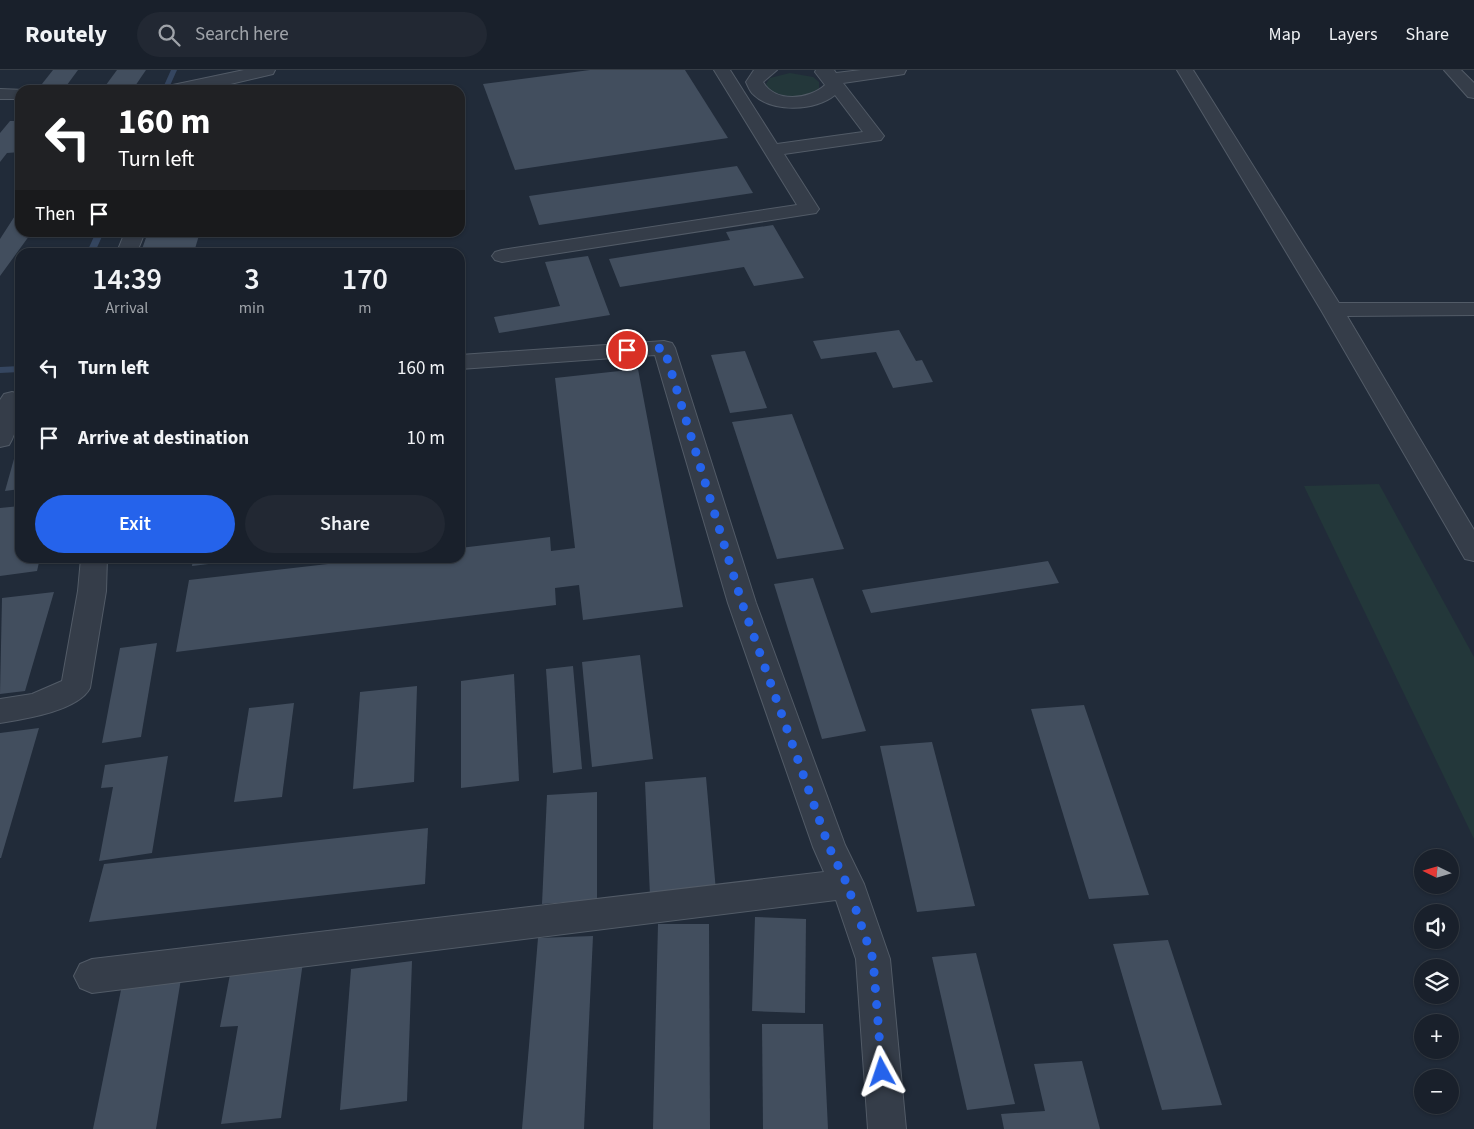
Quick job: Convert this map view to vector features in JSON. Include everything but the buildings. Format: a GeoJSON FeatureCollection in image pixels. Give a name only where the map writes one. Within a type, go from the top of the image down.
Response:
{"type":"FeatureCollection","features":[{"type":"Feature","properties":{"kind":"street"},"geometry":{"type":"LineString","coordinates":[[199,85],[208,70]]}},
{"type":"Feature","properties":{"kind":"street"},"geometry":{"type":"LineString","coordinates":[[209,85],[267,70]]}},
{"type":"Feature","properties":{"kind":"street"},"geometry":{"type":"LineString","coordinates":[[502,256],[809,209],[722,70]]}},
{"type":"Feature","properties":{"kind":"street"},"geometry":{"type":"LineString","coordinates":[[769,70],[760,74],[754,82],[757,90],[767,97],[782,101],[800,102],[829,94],[834,86],[824,73]]}},
{"type":"Feature","properties":{"kind":"street"},"geometry":{"type":"LineString","coordinates":[[824,73],[898,70]]}},
{"type":"Feature","properties":{"kind":"street"},"geometry":{"type":"LineString","coordinates":[[1185,70],[1332,310],[1474,552]]}},
{"type":"Feature","properties":{"kind":"street"},"geometry":{"type":"LineString","coordinates":[[1452,70],[1474,93]]}},
{"type":"Feature","properties":{"kind":"street"},"geometry":{"type":"LineString","coordinates":[[773,150],[875,136],[824,73]]}},
{"type":"Feature","properties":{"kind":"street"},"geometry":{"type":"LineString","coordinates":[[737,93],[757,90]]}},
{"type":"Feature","properties":{"kind":"street"},"geometry":{"type":"LineString","coordinates":[[0,94],[15,94]]}},
{"type":"Feature","properties":{"kind":"street"},"geometry":{"type":"LineString","coordinates":[[1332,310],[1474,309]]}},
{"type":"Feature","properties":{"kind":"street"},"geometry":{"type":"LineString","coordinates":[[465,362],[664,348],[742,603],[829,847],[847,884],[873,959],[887,1129]]}},
{"type":"Feature","properties":{"kind":"street"},"geometry":{"type":"LineString","coordinates":[[0,439],[11,399]]}},
{"type":"Feature","properties":{"kind":"street"},"geometry":{"type":"LineString","coordinates":[[0,711],[36,705],[75,688],[92,592],[94,563]]}},
{"type":"Feature","properties":{"kind":"street"},"geometry":{"type":"LineString","coordinates":[[92,976],[288,950],[544,922],[847,884]]}},
{"type":"Feature","properties":{"kind":"green space"},"geometry":{"type":"Polygon","coordinates":[[[790,73],[813,77],[819,82],[819,88],[801,96],[781,95],[769,90],[766,84],[770,78],[790,73]]]}},
{"type":"Feature","properties":{"kind":"green space"},"geometry":{"type":"Polygon","coordinates":[[[1379,484],[1474,657],[1474,839],[1304,486],[1379,484]]]}},
{"type":"Feature","properties":{"kind":"waterway"},"geometry":{"type":"LineString","coordinates":[[167,85],[174,70]]}},
{"type":"Feature","properties":{"kind":"waterway"},"geometry":{"type":"LineString","coordinates":[[93,248],[98,237]]}},
{"type":"Feature","properties":{"kind":"waterway"},"geometry":{"type":"LineString","coordinates":[[0,370],[15,369]]}},
{"type":"Feature","properties":{"kind":"route"},"geometry":{"type":"LineString","coordinates":[[627,350],[664,348],[742,603],[829,847],[847,884],[873,959],[882,1072]]}}]}
